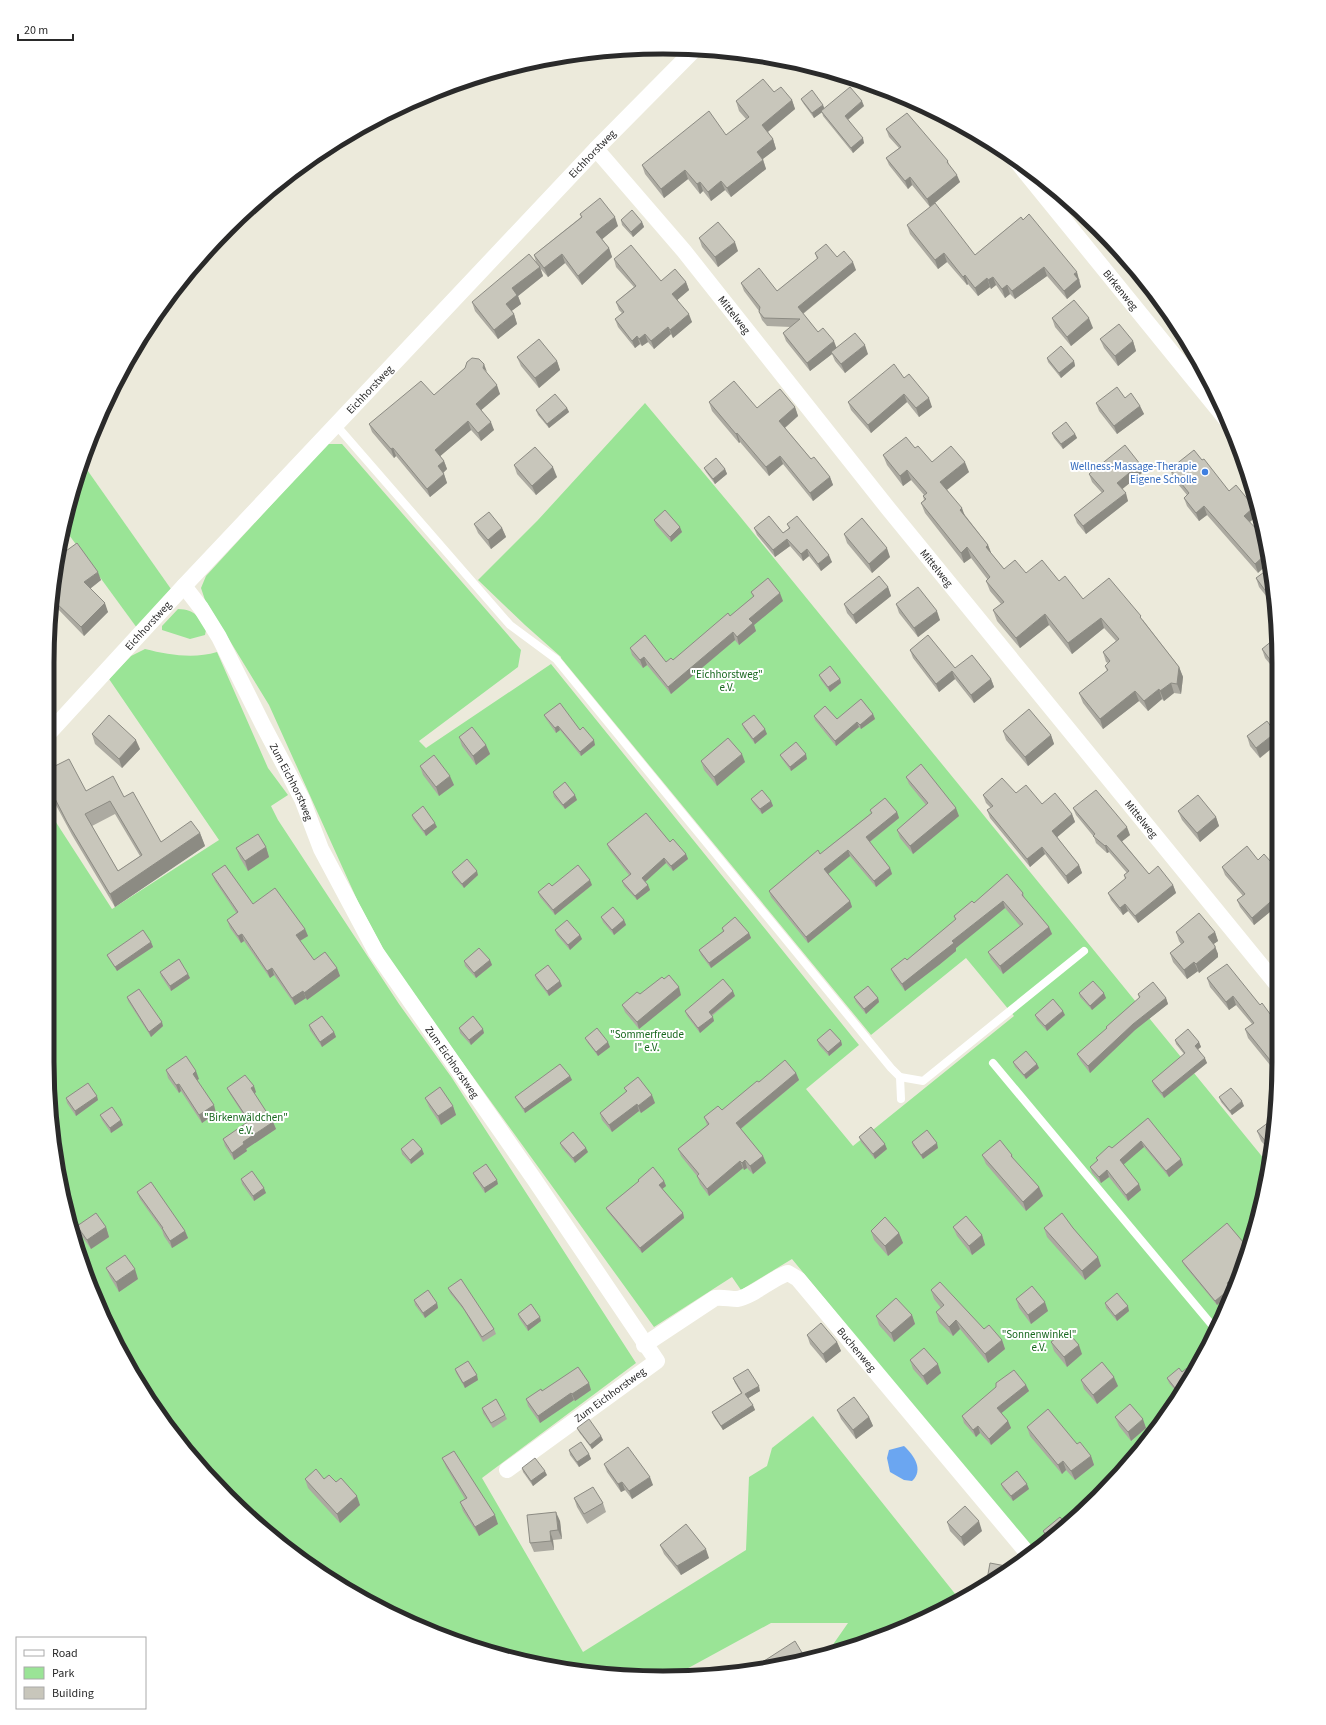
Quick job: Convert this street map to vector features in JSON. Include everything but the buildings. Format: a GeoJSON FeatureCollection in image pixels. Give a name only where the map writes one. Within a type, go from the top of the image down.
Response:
{"type":"FeatureCollection","features":[{"type":"Feature","properties":{"kind":"street","name":"Eichhorstweg"},"geometry":{"type":"LineString","coordinates":[[54,728],[184,586],[596,148],[689,55]]}},
{"type":"Feature","properties":{"kind":"street","name":"Mittelweg"},"geometry":{"type":"LineString","coordinates":[[596,148],[684,251],[887,507],[1272,979]]}},
{"type":"Feature","properties":{"kind":"street","name":"Birkenweg"},"geometry":{"type":"LineString","coordinates":[[1029,176],[1214,404]]}},
{"type":"Feature","properties":{"kind":"street","name":"Zum Eichhorstweg"},"geometry":{"type":"LineString","coordinates":[[184,586],[202,608],[219,636],[263,726],[302,799],[321,849],[376,952],[534,1179],[644,1345],[657,1361],[507,1470]]}},
{"type":"Feature","properties":{"kind":"street","name":"Buchenweg"},"geometry":{"type":"LineString","coordinates":[[644,1345],[715,1298],[726,1297],[738,1299],[780,1275],[788,1273],[798,1279],[1025,1551]]}},
{"type":"Feature","properties":{"kind":"lane"},"geometry":{"type":"LineString","coordinates":[[336,425],[510,625],[556,659],[820,982],[900,1077],[901,1099]]}},
{"type":"Feature","properties":{"kind":"lane"},"geometry":{"type":"LineString","coordinates":[[900,1077],[923,1081],[1084,951]]}},
{"type":"Feature","properties":{"kind":"lane"},"geometry":{"type":"LineString","coordinates":[[993,1064],[1212,1325]]}},
{"type":"Feature","properties":{"kind":"green space"},"geometry":{"type":"Polygon","coordinates":[[[645,403],[738,514],[1264,1159],[1251,1220],[1240,1258],[1226,1295],[1190,1366],[1146,1433],[1121,1464],[1094,1493],[1065,1520],[1030,1548],[792,1259],[741,1290],[732,1277],[654,1327],[392,965],[359,904],[269,705],[205,600],[201,588],[206,576],[327,444],[342,444],[521,650],[518,667],[419,741],[426,748],[551,664],[859,1045],[806,1089],[853,1146],[1014,1016],[966,958],[871,1035],[561,657],[478,580],[538,520],[645,403]]]}},
{"type":"Feature","properties":{"kind":"green space"},"geometry":{"type":"Polygon","coordinates":[[[86,468],[171,589],[137,628],[68,534],[86,468]]]}},
{"type":"Feature","properties":{"kind":"green space"},"geometry":{"type":"Polygon","coordinates":[[[178,609],[193,612],[201,621],[206,630],[205,635],[190,639],[162,630],[162,626],[178,609]]]}},
{"type":"Feature","properties":{"kind":"green space","name":"\"Birkenwäldchen\" e.V."},"geometry":{"type":"Polygon","coordinates":[[[145,649],[190,656],[217,652],[268,768],[288,795],[271,806],[278,820],[399,1004],[452,1078],[636,1363],[482,1478],[583,1652],[746,1550],[749,1477],[767,1466],[772,1448],[813,1416],[956,1595],[896,1625],[859,1639],[831,1647],[848,1623],[771,1623],[684,1670],[623,1670],[584,1666],[505,1650],[467,1639],[430,1625],[358,1589],[292,1545],[261,1520],[232,1493],[205,1464],[180,1433],[157,1400],[117,1331],[100,1295],[86,1258],[75,1220],[59,1141],[55,1102],[54,819],[112,909],[219,840],[109,679],[131,656],[145,649]]]}},
{"type":"Feature","properties":{"kind":"water"},"geometry":{"type":"Polygon","coordinates":[[[904,1446],[914,1458],[917,1467],[916,1477],[912,1481],[904,1480],[890,1472],[887,1458],[889,1450],[904,1446]]]}},
{"type":"Feature","properties":{"kind":"place","name":"Wellness-Massage-Therapie Eigene Scholle"},"geometry":{"type":"Point","coordinates":[1205,472]}},
{"type":"Feature","properties":{"kind":"park label","name":"\"Eichhorstweg\" e.V."},"geometry":{"type":"Point","coordinates":[727,680]}},
{"type":"Feature","properties":{"kind":"park label","name":"\"Sommerfreude I\" e.V."},"geometry":{"type":"Point","coordinates":[647,1040]}},
{"type":"Feature","properties":{"kind":"park label","name":"\"Sonnenwinkel\" e.V."},"geometry":{"type":"Point","coordinates":[1039,1340]}}]}
